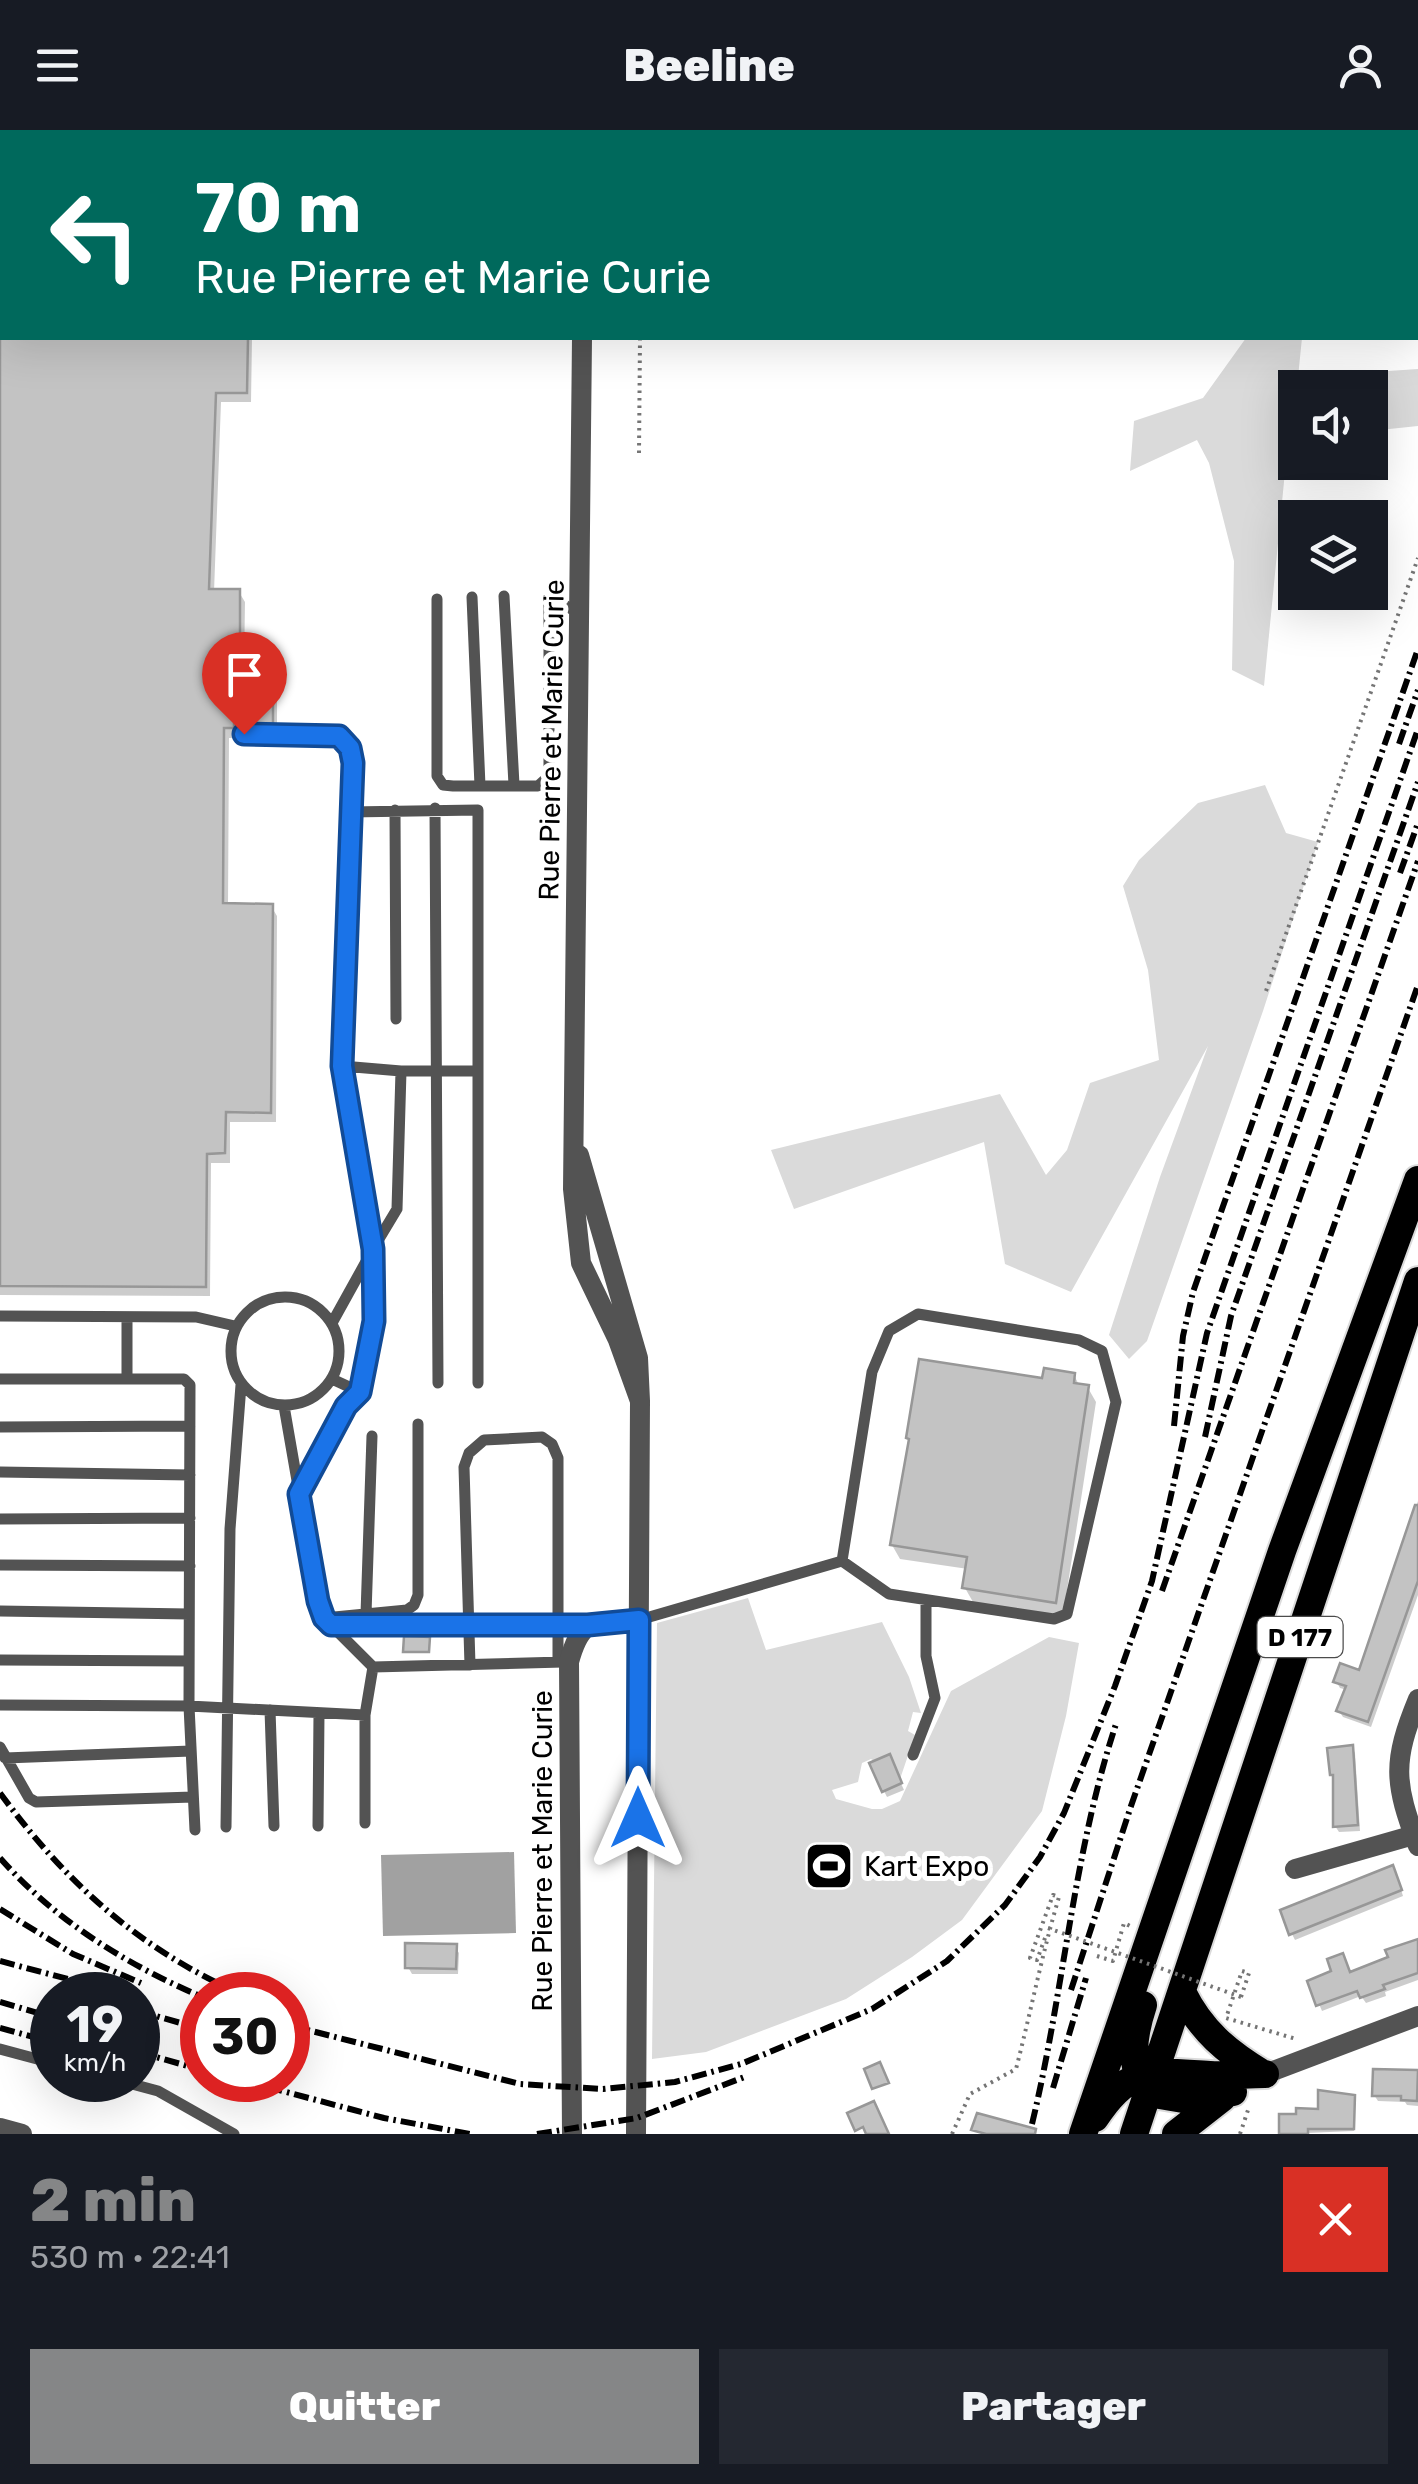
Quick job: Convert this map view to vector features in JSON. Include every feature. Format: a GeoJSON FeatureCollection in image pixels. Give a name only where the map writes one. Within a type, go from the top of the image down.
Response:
{"type":"FeatureCollection","features":[{"type":"Feature","properties":{"kind":"highway"},"geometry":{"type":"LineString","coordinates":[[1084,2134],[1282,1551],[1418,1180]]}},
{"type":"Feature","properties":{"kind":"highway","name":"D 177"},"geometry":{"type":"LineString","coordinates":[[1134,2134],[1147,2080],[1182,1992],[1418,1282]]}},
{"type":"Feature","properties":{"kind":"highway"},"geometry":{"type":"LineString","coordinates":[[1241,2098],[1174,2100],[1147,2080],[1134,2044],[1135,2028],[1282,1551]]}},
{"type":"Feature","properties":{"kind":"highway"},"geometry":{"type":"LineString","coordinates":[[1182,1992],[1198,2022],[1213,2039],[1264,2074]]}},
{"type":"Feature","properties":{"kind":"highway"},"geometry":{"type":"LineString","coordinates":[[1084,2134],[1114,2093],[1147,2080],[1264,2074]]}},
{"type":"Feature","properties":{"kind":"highway"},"geometry":{"type":"LineString","coordinates":[[1176,2134],[1241,2098],[1264,2074]]}},
{"type":"Feature","properties":{"kind":"street","name":"Rue Pierre et Marie Curie"},"geometry":{"type":"LineString","coordinates":[[582,340],[574,1189],[580,1263],[618,1340],[640,1401]]}},
{"type":"Feature","properties":{"kind":"street","name":"Rue Pierre et Marie Curie"},"geometry":{"type":"LineString","coordinates":[[575,1144],[638,1358],[636,2134]]}},
{"type":"Feature","properties":{"kind":"street"},"geometry":{"type":"LineString","coordinates":[[588,1625],[639,1620]]}},
{"type":"Feature","properties":{"kind":"street","name":"Rue Pierre et Marie Curie"},"geometry":{"type":"LineString","coordinates":[[572,2134],[563,1662],[576,1634],[588,1625]]}},
{"type":"Feature","properties":{"kind":"street"},"geometry":{"type":"LineString","coordinates":[[1295,1870],[1414,1828],[1397,1777],[1402,1736],[1418,1699]]}},
{"type":"Feature","properties":{"kind":"street"},"geometry":{"type":"LineString","coordinates":[[1264,2074],[1418,2016]]}},
{"type":"Feature","properties":{"kind":"street"},"geometry":{"type":"LineString","coordinates":[[0,2128],[22,2134]]}},
{"type":"Feature","properties":{"kind":"lane"},"geometry":{"type":"LineString","coordinates":[[504,596],[514,785]]}},
{"type":"Feature","properties":{"kind":"lane"},"geometry":{"type":"LineString","coordinates":[[437,599],[437,776],[442,785],[538,786],[549,776],[548,596],[580,614]]}},
{"type":"Feature","properties":{"kind":"lane"},"geometry":{"type":"LineString","coordinates":[[472,597],[480,786]]}},
{"type":"Feature","properties":{"kind":"lane"},"geometry":{"type":"LineString","coordinates":[[244,734],[339,736],[350,748],[353,763],[342,1066],[373,1249],[374,1321],[360,1392],[346,1406],[299,1494]]}},
{"type":"Feature","properties":{"kind":"lane"},"geometry":{"type":"LineString","coordinates":[[434,808],[438,1383]]}},
{"type":"Feature","properties":{"kind":"lane"},"geometry":{"type":"LineString","coordinates":[[395,810],[396,1019]]}},
{"type":"Feature","properties":{"kind":"lane"},"geometry":{"type":"LineString","coordinates":[[349,812],[478,810],[478,1383]]}},
{"type":"Feature","properties":{"kind":"lane"},"geometry":{"type":"LineString","coordinates":[[342,1066],[401,1071],[478,1070]]}},
{"type":"Feature","properties":{"kind":"lane"},"geometry":{"type":"LineString","coordinates":[[332,1323],[397,1209],[401,1071]]}},
{"type":"Feature","properties":{"kind":"lane"},"geometry":{"type":"LineString","coordinates":[[290,1296],[320,1308],[332,1323],[340,1351],[332,1379],[319,1393],[302,1402],[284,1406],[256,1398],[232,1368],[230,1344],[236,1326],[255,1304],[290,1296]]}},
{"type":"Feature","properties":{"kind":"lane"},"geometry":{"type":"LineString","coordinates":[[918,1314],[1079,1340],[1102,1351],[1116,1402],[1067,1614],[1054,1619],[889,1594],[842,1562],[872,1372],[889,1331],[918,1314]]}},
{"type":"Feature","properties":{"kind":"lane"},"geometry":{"type":"LineString","coordinates":[[0,1316],[196,1317],[236,1326]]}},
{"type":"Feature","properties":{"kind":"lane"},"geometry":{"type":"LineString","coordinates":[[126,1379],[127,1317]]}},
{"type":"Feature","properties":{"kind":"lane"},"geometry":{"type":"LineString","coordinates":[[0,1379],[188,1380],[189,1706],[195,1830]]}},
{"type":"Feature","properties":{"kind":"lane"},"geometry":{"type":"LineString","coordinates":[[332,1379],[360,1392]]}},
{"type":"Feature","properties":{"kind":"lane"},"geometry":{"type":"LineString","coordinates":[[226,1827],[230,1529],[242,1385]]}},
{"type":"Feature","properties":{"kind":"lane"},"geometry":{"type":"LineString","coordinates":[[284,1406],[318,1601],[328,1622],[373,1667],[470,1665],[563,1662],[558,1625],[558,1458],[552,1444],[542,1437],[484,1440],[469,1453],[464,1467],[470,1665]]}},
{"type":"Feature","properties":{"kind":"lane"},"geometry":{"type":"LineString","coordinates":[[328,1622],[408,1610],[418,1595],[418,1424]]}},
{"type":"Feature","properties":{"kind":"lane"},"geometry":{"type":"LineString","coordinates":[[0,1427],[190,1426]]}},
{"type":"Feature","properties":{"kind":"lane"},"geometry":{"type":"LineString","coordinates":[[366,1614],[372,1436]]}},
{"type":"Feature","properties":{"kind":"lane"},"geometry":{"type":"LineString","coordinates":[[0,1472],[190,1475]]}},
{"type":"Feature","properties":{"kind":"lane"},"geometry":{"type":"LineString","coordinates":[[0,1519],[190,1518]]}},
{"type":"Feature","properties":{"kind":"lane"},"geometry":{"type":"LineString","coordinates":[[639,1620],[842,1562]]}},
{"type":"Feature","properties":{"kind":"lane"},"geometry":{"type":"LineString","coordinates":[[0,1565],[190,1566]]}},
{"type":"Feature","properties":{"kind":"lane"},"geometry":{"type":"LineString","coordinates":[[913,1755],[935,1698],[926,1656],[926,1600]]}},
{"type":"Feature","properties":{"kind":"lane"},"geometry":{"type":"LineString","coordinates":[[0,1611],[188,1614]]}},
{"type":"Feature","properties":{"kind":"lane"},"geometry":{"type":"LineString","coordinates":[[328,1622],[588,1625]]}},
{"type":"Feature","properties":{"kind":"lane"},"geometry":{"type":"LineString","coordinates":[[0,1660],[189,1661]]}},
{"type":"Feature","properties":{"kind":"lane"},"geometry":{"type":"LineString","coordinates":[[365,1823],[365,1715],[373,1667]]}},
{"type":"Feature","properties":{"kind":"lane"},"geometry":{"type":"LineString","coordinates":[[0,1705],[189,1706],[365,1715]]}},
{"type":"Feature","properties":{"kind":"lane"},"geometry":{"type":"LineString","coordinates":[[270,1710],[274,1826]]}},
{"type":"Feature","properties":{"kind":"lane"},"geometry":{"type":"LineString","coordinates":[[318,1826],[319,1712]]}},
{"type":"Feature","properties":{"kind":"lane"},"geometry":{"type":"LineString","coordinates":[[191,1751],[3,1752],[29,1798],[36,1802],[193,1797]]}},
{"type":"Feature","properties":{"kind":"lane"},"geometry":{"type":"LineString","coordinates":[[0,2048],[30,2056]]}},
{"type":"Feature","properties":{"kind":"lane"},"geometry":{"type":"LineString","coordinates":[[160,2092],[234,2134]]}},
{"type":"Feature","properties":{"kind":"path"},"geometry":{"type":"LineString","coordinates":[[639,453],[640,340]]}},
{"type":"Feature","properties":{"kind":"path"},"geometry":{"type":"LineString","coordinates":[[1266,991],[1418,558]]}},
{"type":"Feature","properties":{"kind":"path"},"geometry":{"type":"LineString","coordinates":[[952,2134],[970,2094],[1016,2069],[1034,1985],[1059,1897],[1052,1895],[1030,1958],[1037,1960],[1048,1928],[1241,1997],[1249,1973],[1242,1970],[1226,2018],[1306,2040]]}},
{"type":"Feature","properties":{"kind":"path"},"geometry":{"type":"LineString","coordinates":[[1097,1956],[1113,1961],[1124,1924],[1131,1926]]}},
{"type":"Feature","properties":{"kind":"path"},"geometry":{"type":"LineString","coordinates":[[1240,2134],[1241,2098]]}},
{"type":"Feature","properties":{"kind":"shaded area"},"geometry":{"type":"Polygon","coordinates":[[[1245,340],[1302,340],[1299,370],[1278,370],[1278,480],[1284,480],[1282,500],[1278,500],[1278,543],[1264,686],[1232,670],[1234,561],[1209,463],[1197,440],[1130,471],[1134,421],[1203,398],[1245,340]]]}},
{"type":"Feature","properties":{"kind":"shaded area"},"geometry":{"type":"Polygon","coordinates":[[[1418,369],[1418,426],[1388,429],[1388,371],[1418,369]]]}},
{"type":"Feature","properties":{"kind":"shaded area"},"geometry":{"type":"Polygon","coordinates":[[[1265,785],[1286,833],[1318,842],[1147,1341],[1129,1359],[1109,1335],[1208,1046],[1071,1292],[1005,1264],[984,1142],[794,1209],[771,1150],[1000,1094],[1046,1175],[1067,1150],[1090,1083],[1159,1060],[1148,970],[1123,886],[1139,860],[1198,803],[1265,785]]]}},
{"type":"Feature","properties":{"kind":"shaded area","name":"Kart Expo"},"geometry":{"type":"Polygon","coordinates":[[[748,1598],[766,1650],[882,1622],[909,1677],[921,1713],[913,1712],[908,1731],[915,1735],[900,1779],[871,1759],[862,1763],[858,1782],[832,1790],[836,1799],[872,1809],[900,1801],[951,1691],[1049,1637],[1079,1643],[1066,1716],[1042,1811],[962,1920],[846,1999],[706,2052],[652,2059],[657,1623],[748,1598]]]}},
{"type":"Feature","properties":{"kind":"shaded area"},"geometry":{"type":"Polygon","coordinates":[[[514,1852],[516,1933],[383,1936],[381,1855],[514,1852]]]}},
{"type":"Feature","properties":{"kind":"building"},"geometry":{"type":"Polygon","coordinates":[[[0,340],[248,340],[247,393],[216,393],[209,589],[240,589],[240,665],[273,665],[273,724],[234,724],[234,728],[224,728],[223,903],[273,904],[271,1113],[226,1112],[225,1153],[207,1154],[206,1287],[0,1286],[0,340]]]}},
{"type":"Feature","properties":{"kind":"building"},"geometry":{"type":"Polygon","coordinates":[[[919,1359],[1042,1378],[1044,1368],[1075,1373],[1074,1383],[1089,1385],[1056,1603],[962,1588],[967,1557],[890,1545],[919,1359]]]}},
{"type":"Feature","properties":{"kind":"building"},"geometry":{"type":"Polygon","coordinates":[[[1415,1505],[1418,1581],[1368,1722],[1336,1711],[1346,1686],[1333,1682],[1340,1663],[1359,1670],[1415,1505]]]}},
{"type":"Feature","properties":{"kind":"building"},"geometry":{"type":"Polygon","coordinates":[[[404,1636],[430,1637],[429,1652],[403,1652],[404,1636]]]}},
{"type":"Feature","properties":{"kind":"building"},"geometry":{"type":"Polygon","coordinates":[[[1353,1745],[1358,1825],[1333,1827],[1333,1775],[1327,1748],[1353,1745]]]}},
{"type":"Feature","properties":{"kind":"building"},"geometry":{"type":"Polygon","coordinates":[[[890,1754],[902,1783],[882,1792],[869,1763],[890,1754]]]}},
{"type":"Feature","properties":{"kind":"building"},"geometry":{"type":"Polygon","coordinates":[[[1393,1865],[1402,1890],[1289,1935],[1280,1910],[1393,1865]]]}},
{"type":"Feature","properties":{"kind":"building"},"geometry":{"type":"Polygon","coordinates":[[[1418,1939],[1418,1973],[1360,1998],[1357,1991],[1316,2006],[1307,1981],[1331,1971],[1327,1959],[1343,1953],[1350,1972],[1388,1957],[1385,1950],[1418,1939]]]}},
{"type":"Feature","properties":{"kind":"building"},"geometry":{"type":"Polygon","coordinates":[[[405,1943],[457,1944],[456,1969],[405,1968],[405,1943]]]}},
{"type":"Feature","properties":{"kind":"building"},"geometry":{"type":"Polygon","coordinates":[[[880,2062],[889,2083],[872,2089],[864,2069],[880,2062]]]}},
{"type":"Feature","properties":{"kind":"building"},"geometry":{"type":"Polygon","coordinates":[[[1373,2069],[1418,2070],[1417,2101],[1401,2100],[1401,2096],[1372,2096],[1373,2069]]]}},
{"type":"Feature","properties":{"kind":"building"},"geometry":{"type":"Polygon","coordinates":[[[1318,2090],[1355,2095],[1354,2129],[1308,2129],[1308,2134],[1279,2134],[1279,2114],[1296,2114],[1296,2108],[1318,2109],[1318,2090]]]}},
{"type":"Feature","properties":{"kind":"building"},"geometry":{"type":"Polygon","coordinates":[[[874,2101],[889,2134],[866,2134],[863,2127],[855,2131],[847,2113],[874,2101]]]}},
{"type":"Feature","properties":{"kind":"building"},"geometry":{"type":"Polygon","coordinates":[[[977,2113],[1036,2129],[1035,2134],[986,2134],[971,2130],[977,2113]]]}},
{"type":"Feature","properties":{"kind":"railway"},"geometry":{"type":"LineString","coordinates":[[1174,1426],[1183,1336],[1193,1292],[1418,649]]}},
{"type":"Feature","properties":{"kind":"railway"},"geometry":{"type":"LineString","coordinates":[[1399,744],[1418,690]]}},
{"type":"Feature","properties":{"kind":"railway"},"geometry":{"type":"LineString","coordinates":[[310,2031],[520,2084],[603,2089],[675,2082],[741,2064],[872,2009],[947,1961],[1005,1905],[1040,1857],[1064,1813],[1152,1581],[1207,1333],[1418,729]]}},
{"type":"Feature","properties":{"kind":"railway"},"geometry":{"type":"LineString","coordinates":[[1205,1437],[1231,1316],[1418,782]]}},
{"type":"Feature","properties":{"kind":"railway"},"geometry":{"type":"LineString","coordinates":[[1400,873],[1418,823]]}},
{"type":"Feature","properties":{"kind":"railway"},"geometry":{"type":"LineString","coordinates":[[1162,1591],[1418,861]]}},
{"type":"Feature","properties":{"kind":"railway"},"geometry":{"type":"LineString","coordinates":[[1071,1990],[1131,1806],[1418,985]]}},
{"type":"Feature","properties":{"kind":"railway"},"geometry":{"type":"LineString","coordinates":[[1032,2124],[1089,1823],[1116,1724]]}},
{"type":"Feature","properties":{"kind":"railway"},"geometry":{"type":"LineString","coordinates":[[0,1793],[79,1885],[138,1935],[196,1972]]}},
{"type":"Feature","properties":{"kind":"railway"},"geometry":{"type":"LineString","coordinates":[[0,1858],[45,1902],[93,1939],[180,1986]]}},
{"type":"Feature","properties":{"kind":"railway"},"geometry":{"type":"LineString","coordinates":[[0,1909],[73,1954],[115,1972]]}},
{"type":"Feature","properties":{"kind":"railway"},"geometry":{"type":"LineString","coordinates":[[0,1961],[41,1972]]}},
{"type":"Feature","properties":{"kind":"railway"},"geometry":{"type":"LineString","coordinates":[[1053,2088],[1086,1978]]}},
{"type":"Feature","properties":{"kind":"railway"},"geometry":{"type":"LineString","coordinates":[[0,2002],[30,2011]]}},
{"type":"Feature","properties":{"kind":"railway"},"geometry":{"type":"LineString","coordinates":[[160,2017],[180,2023]]}},
{"type":"Feature","properties":{"kind":"railway"},"geometry":{"type":"LineString","coordinates":[[0,2028],[30,2036]]}},
{"type":"Feature","properties":{"kind":"railway"},"geometry":{"type":"LineString","coordinates":[[160,2058],[180,2064]]}},
{"type":"Feature","properties":{"kind":"railway"},"geometry":{"type":"LineString","coordinates":[[537,2134],[637,2118],[747,2076]]}},
{"type":"Feature","properties":{"kind":"railway"},"geometry":{"type":"LineString","coordinates":[[310,2098],[384,2118],[470,2134]]}},
{"type":"Feature","properties":{"kind":"place","name":"Kart Expo"},"geometry":{"type":"Point","coordinates":[829,1866]}},
{"type":"Feature","properties":{"kind":"route"},"geometry":{"type":"LineString","coordinates":[[244,734],[339,736],[350,748],[353,763],[342,1066],[373,1249],[374,1321],[360,1392],[346,1406],[299,1494],[324,1618],[331,1625],[588,1625],[639,1620],[638,1818]]}}]}
